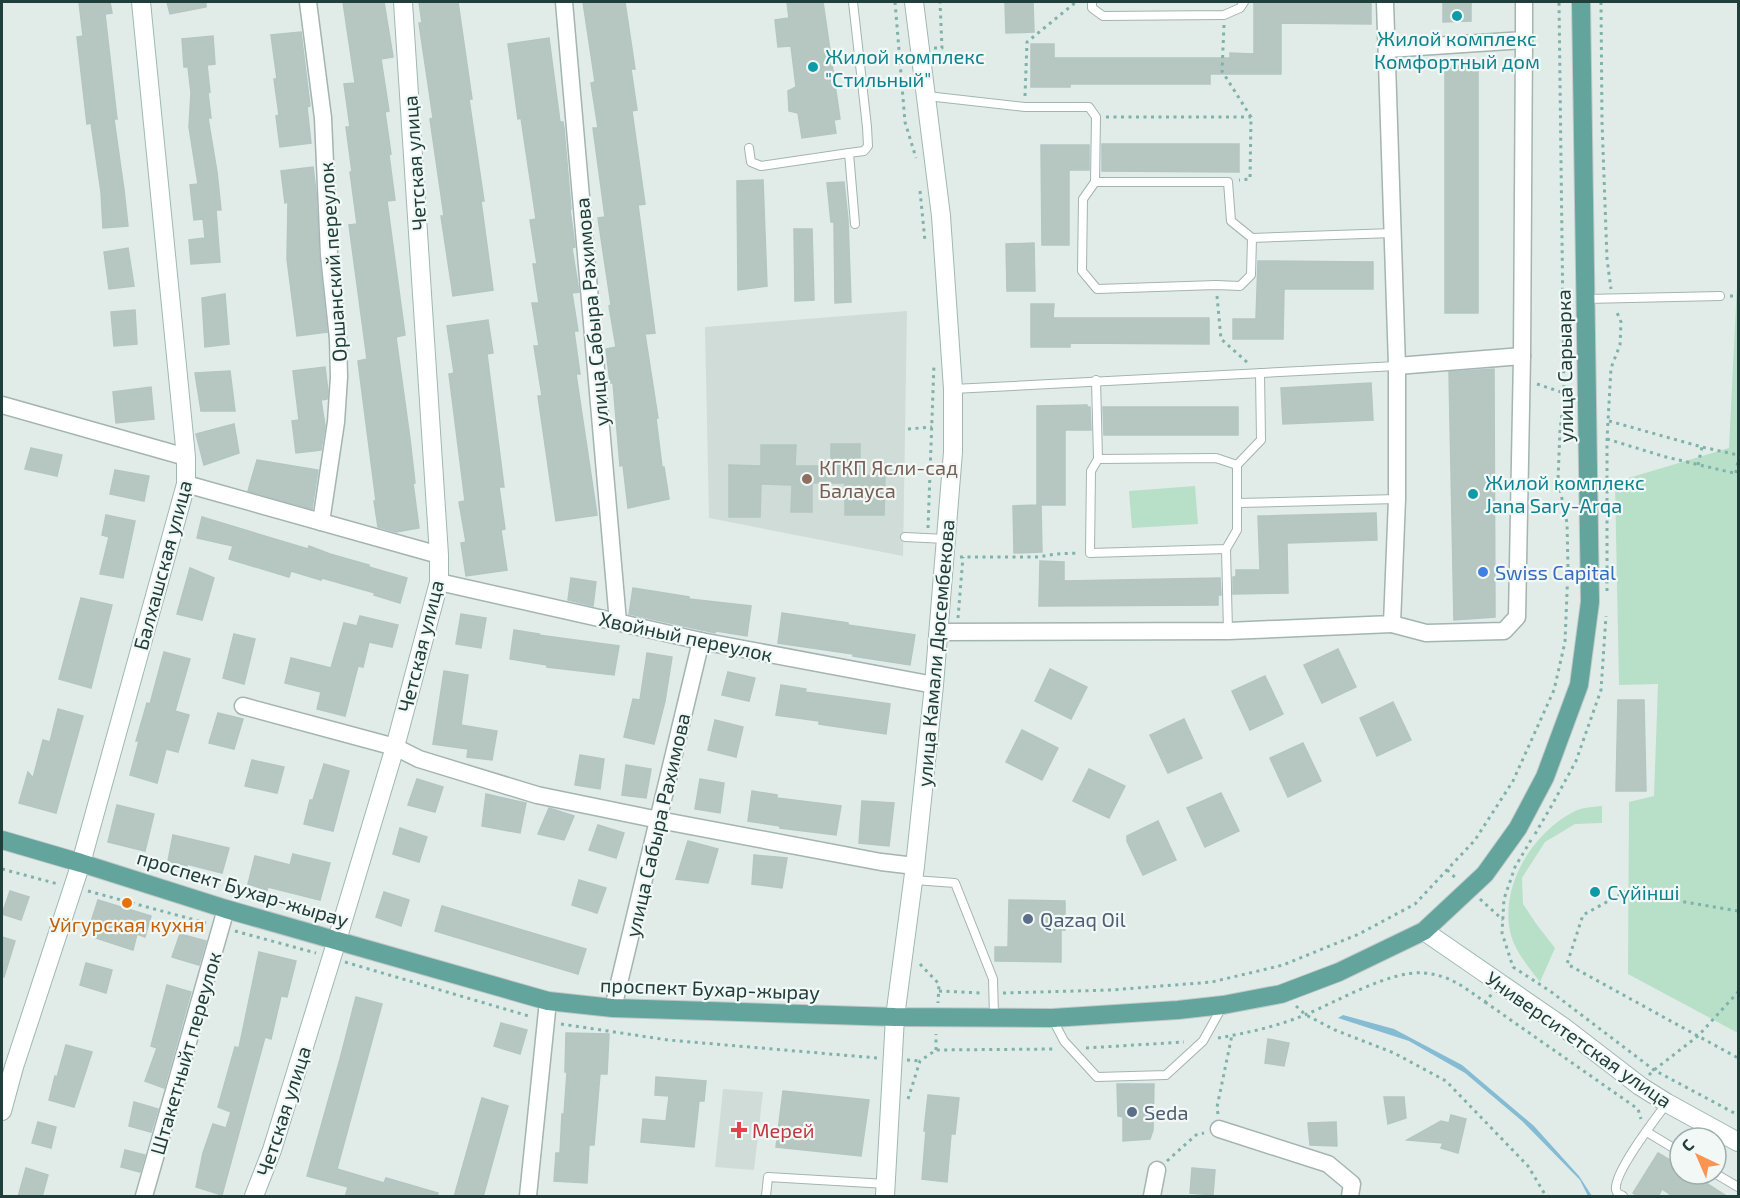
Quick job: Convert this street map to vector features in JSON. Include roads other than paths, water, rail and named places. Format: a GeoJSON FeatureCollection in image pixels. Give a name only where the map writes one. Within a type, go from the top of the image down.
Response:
{"type":"FeatureCollection","features":[{"type":"Feature","properties":{"kind":"main road","name":"улица Сарыарка"},"geometry":{"type":"LineString","coordinates":[[1424,930],[1485,874],[1518,828],[1545,777],[1579,685],[1590,602],[1581,2]]}},
{"type":"Feature","properties":{"kind":"main road","name":"проспект Бухар-жырау"},"geometry":{"type":"LineString","coordinates":[[2,840],[226,909],[548,1001],[613,1008],[895,1017],[1052,1018],[1178,1010],[1223,1005],[1281,994],[1340,972],[1424,930]]}},
{"type":"Feature","properties":{"kind":"street","name":"Балхашская улица"},"geometry":{"type":"LineString","coordinates":[[2,1111],[81,863],[186,484],[186,457],[141,2]]}},
{"type":"Feature","properties":{"kind":"street","name":"Оршанский переулок"},"geometry":{"type":"LineString","coordinates":[[308,2],[323,118],[329,255],[338,339],[336,422],[321,522]]}},
{"type":"Feature","properties":{"kind":"street","name":"Четская улица"},"geometry":{"type":"LineString","coordinates":[[254,1197],[272,1150],[337,940],[395,747],[439,582],[403,2]]}},
{"type":"Feature","properties":{"kind":"street","name":"улица Сабыра Рахимова"},"geometry":{"type":"LineString","coordinates":[[564,2],[618,622]]}},
{"type":"Feature","properties":{"kind":"street","name":"улица Камали Дюсембекова"},"geometry":{"type":"LineString","coordinates":[[886,1190],[895,1017],[914,873],[934,685],[953,452],[952,389],[941,216],[914,2]]}},
{"type":"Feature","properties":{"kind":"street"},"geometry":{"type":"LineString","coordinates":[[1385,2],[1397,366],[1397,499],[1392,624]]}},
{"type":"Feature","properties":{"kind":"street"},"geometry":{"type":"LineString","coordinates":[[939,632],[1228,631],[1392,624],[1426,633],[1504,631],[1517,616],[1522,373],[1524,2]]}},
{"type":"Feature","properties":{"kind":"street"},"geometry":{"type":"LineString","coordinates":[[1388,49],[1524,39]]}},
{"type":"Feature","properties":{"kind":"street"},"geometry":{"type":"LineString","coordinates":[[1397,366],[1522,356]]}},
{"type":"Feature","properties":{"kind":"street"},"geometry":{"type":"LineString","coordinates":[[2,405],[186,457]]}},
{"type":"Feature","properties":{"kind":"street"},"geometry":{"type":"LineString","coordinates":[[186,484],[439,555]]}},
{"type":"Feature","properties":{"kind":"street","name":"Хвойный переулок"},"geometry":{"type":"LineString","coordinates":[[439,582],[701,641],[934,685]]}},
{"type":"Feature","properties":{"kind":"street","name":"улица Сабыра Рахимова"},"geometry":{"type":"LineString","coordinates":[[613,1008],[701,641]]}},
{"type":"Feature","properties":{"kind":"street"},"geometry":{"type":"LineString","coordinates":[[243,706],[395,747],[419,759],[537,795],[870,860],[914,873]]}},
{"type":"Feature","properties":{"kind":"street","name":"Штакетныйт переулок"},"geometry":{"type":"LineString","coordinates":[[144,1197],[226,909]]}},
{"type":"Feature","properties":{"kind":"street","name":"Университетская улица"},"geometry":{"type":"LineString","coordinates":[[1424,930],[1562,1026],[1640,1086],[1738,1142]]}},
{"type":"Feature","properties":{"kind":"street"},"geometry":{"type":"LineString","coordinates":[[528,1197],[548,1001]]}},
{"type":"Feature","properties":{"kind":"street"},"geometry":{"type":"LineString","coordinates":[[1220,1129],[1328,1164],[1352,1184],[1350,1197]]}},
{"type":"Feature","properties":{"kind":"street"},"geometry":{"type":"LineString","coordinates":[[1152,1197],[1157,1170]]}},
{"type":"Feature","properties":{"kind":"lane"},"geometry":{"type":"LineString","coordinates":[[749,148],[751,162],[761,166],[864,151],[868,146],[853,2]]}},
{"type":"Feature","properties":{"kind":"lane"},"geometry":{"type":"LineString","coordinates":[[1092,2],[1092,8],[1103,16],[1224,15],[1240,8],[1244,2]]}},
{"type":"Feature","properties":{"kind":"lane"},"geometry":{"type":"LineString","coordinates":[[927,96],[1025,107],[1089,107],[1096,117],[1095,182],[1083,199],[1082,271],[1097,289],[1240,286],[1251,275],[1252,238]]}},
{"type":"Feature","properties":{"kind":"lane"},"geometry":{"type":"LineString","coordinates":[[849,153],[855,224]]}},
{"type":"Feature","properties":{"kind":"lane"},"geometry":{"type":"LineString","coordinates":[[1095,182],[1228,182],[1231,221],[1252,238],[1394,233]]}},
{"type":"Feature","properties":{"kind":"lane"},"geometry":{"type":"LineString","coordinates":[[1586,299],[1720,296]]}},
{"type":"Feature","properties":{"kind":"lane"},"geometry":{"type":"LineString","coordinates":[[952,389],[1397,366]]}},
{"type":"Feature","properties":{"kind":"lane"},"geometry":{"type":"LineString","coordinates":[[1228,631],[1226,549],[1237,530],[1238,465],[1262,440],[1260,373]]}},
{"type":"Feature","properties":{"kind":"lane"},"geometry":{"type":"LineString","coordinates":[[1096,380],[1098,459],[1091,471],[1090,553],[1226,549]]}},
{"type":"Feature","properties":{"kind":"lane"},"geometry":{"type":"LineString","coordinates":[[1098,459],[1216,458],[1238,465]]}},
{"type":"Feature","properties":{"kind":"lane"},"geometry":{"type":"LineString","coordinates":[[1238,503],[1397,499]]}},
{"type":"Feature","properties":{"kind":"lane"},"geometry":{"type":"LineString","coordinates":[[904,537],[946,539]]}},
{"type":"Feature","properties":{"kind":"lane"},"geometry":{"type":"LineString","coordinates":[[914,873],[955,882],[993,979],[994,1016]]}},
{"type":"Feature","properties":{"kind":"lane"},"geometry":{"type":"LineString","coordinates":[[1052,1018],[1064,1041],[1097,1077],[1166,1075],[1203,1041],[1223,1005]]}},
{"type":"Feature","properties":{"kind":"lane"},"geometry":{"type":"LineString","coordinates":[[1623,1197],[1616,1189],[1618,1177],[1667,1103]]}},
{"type":"Feature","properties":{"kind":"lane"},"geometry":{"type":"LineString","coordinates":[[1647,1132],[1668,1145]]}},
{"type":"Feature","properties":{"kind":"lane"},"geometry":{"type":"LineString","coordinates":[[766,1197],[768,1177],[886,1190]]}},
{"type":"Feature","properties":{"kind":"water"},"geometry":{"type":"Polygon","coordinates":[[[1343,1015],[1394,1029],[1462,1065],[1534,1126],[1579,1176],[1592,1196],[1588,1196],[1580,1180],[1522,1121],[1465,1073],[1409,1041],[1338,1018],[1343,1015]]]}},
{"type":"Feature","properties":{"kind":"place","name":"Жилой комплекс Комфортный дом"},"geometry":{"type":"Point","coordinates":[1457,16]}},
{"type":"Feature","properties":{"kind":"place","name":"Жилой комплекс \"Стильный\""},"geometry":{"type":"Point","coordinates":[813,67]}},
{"type":"Feature","properties":{"kind":"place","name":"КГКП Ясли-сад Балауса"},"geometry":{"type":"Point","coordinates":[807,479]}},
{"type":"Feature","properties":{"kind":"place","name":"Жилой комплекс Jana Sary-Arqa"},"geometry":{"type":"Point","coordinates":[1473,494]}},
{"type":"Feature","properties":{"kind":"place","name":"Swiss Capital"},"geometry":{"type":"Point","coordinates":[1483,572]}},
{"type":"Feature","properties":{"kind":"place","name":"Сүйінші"},"geometry":{"type":"Point","coordinates":[1595,892]}},
{"type":"Feature","properties":{"kind":"place","name":"Уйгурская кухня"},"geometry":{"type":"Point","coordinates":[127,903]}},
{"type":"Feature","properties":{"kind":"place","name":"Qazaq Oil"},"geometry":{"type":"Point","coordinates":[1028,919]}},
{"type":"Feature","properties":{"kind":"place","name":"Seda"},"geometry":{"type":"Point","coordinates":[1132,1112]}},
{"type":"Feature","properties":{"kind":"place","name":"Мерей"},"geometry":{"type":"Point","coordinates":[739,1130]}}]}
